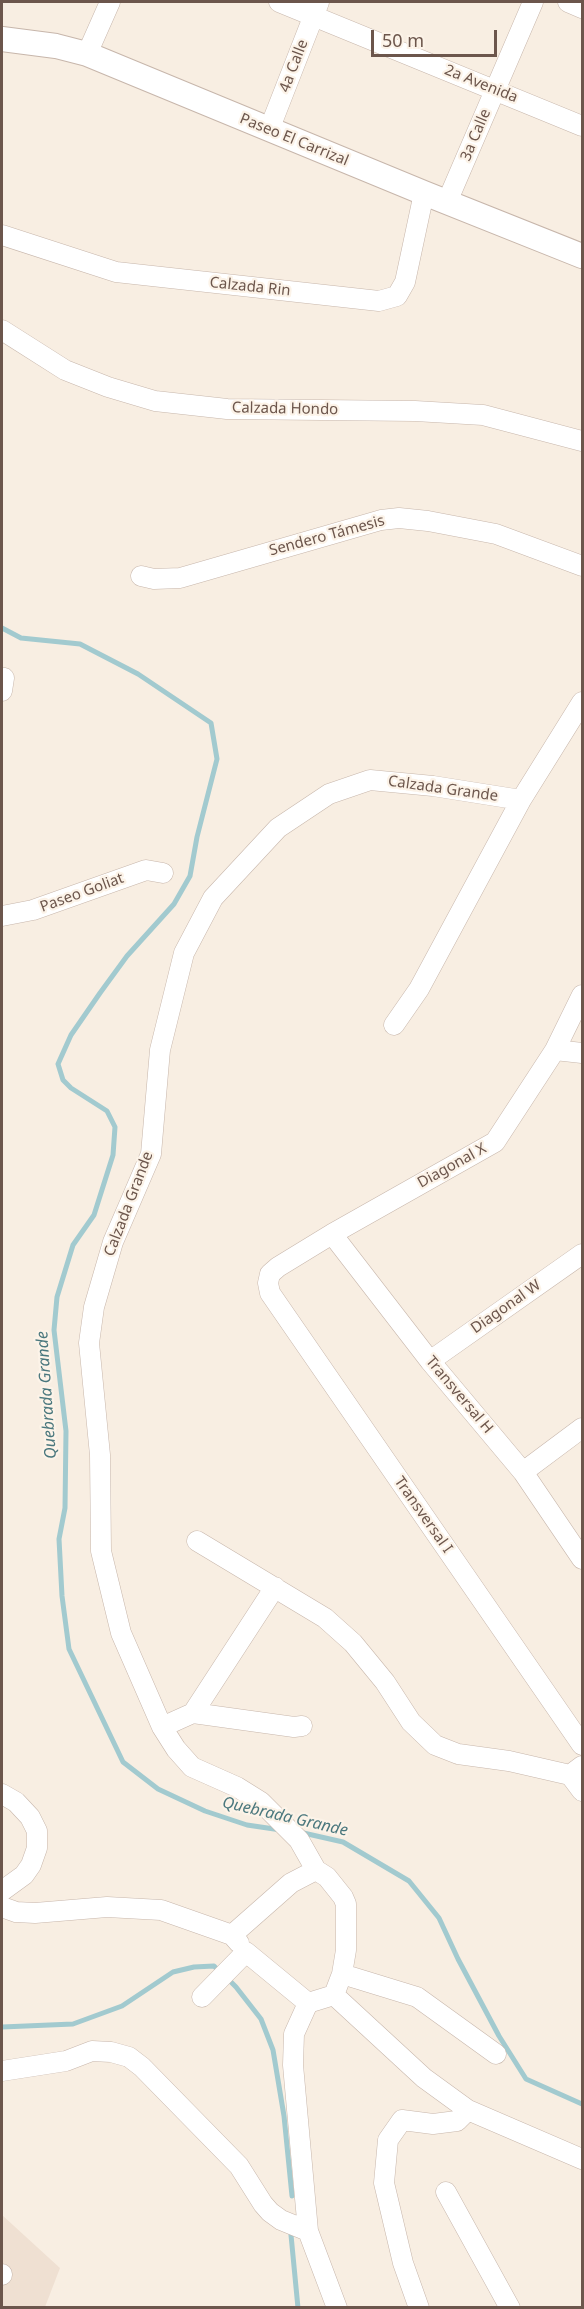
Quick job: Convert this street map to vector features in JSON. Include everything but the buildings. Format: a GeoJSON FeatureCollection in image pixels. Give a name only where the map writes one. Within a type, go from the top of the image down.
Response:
{"type":"FeatureCollection","features":[{"type":"Feature","properties":{"kind":"street"},"geometry":{"type":"LineString","coordinates":[[87,54],[110,2]]}},
{"type":"Feature","properties":{"kind":"street","name":"2a Avenida"},"geometry":{"type":"LineString","coordinates":[[279,2],[316,9],[582,126]]}},
{"type":"Feature","properties":{"kind":"street","name":"3a Calle"},"geometry":{"type":"LineString","coordinates":[[447,202],[533,2]]}},
{"type":"Feature","properties":{"kind":"street"},"geometry":{"type":"LineString","coordinates":[[568,2],[582,8]]}},
{"type":"Feature","properties":{"kind":"street","name":"4a Calle"},"geometry":{"type":"LineString","coordinates":[[269,130],[316,9]]}},
{"type":"Feature","properties":{"kind":"street","name":"Paseo El Carrizal"},"geometry":{"type":"LineString","coordinates":[[2,39],[56,46],[87,54],[582,256]]}},
{"type":"Feature","properties":{"kind":"street","name":"Calzada Rin"},"geometry":{"type":"LineString","coordinates":[[2,235],[116,272],[379,301],[397,296],[405,282],[424,193]]}},
{"type":"Feature","properties":{"kind":"street","name":"Calzada Hondo"},"geometry":{"type":"LineString","coordinates":[[2,330],[65,370],[108,387],[155,401],[227,409],[423,411],[483,415],[582,441]]}},
{"type":"Feature","properties":{"kind":"street","name":"Sendero Támesis"},"geometry":{"type":"LineString","coordinates":[[141,576],[154,579],[180,578],[381,520],[399,518],[496,534],[582,566]]}},
{"type":"Feature","properties":{"kind":"street"},"geometry":{"type":"LineString","coordinates":[[394,1025],[419,989],[521,800],[582,702]]}},
{"type":"Feature","properties":{"kind":"street","name":"Calzada Grande"},"geometry":{"type":"LineString","coordinates":[[334,1995],[342,1974],[346,1950],[346,1905],[343,1898],[327,1877],[316,1870],[299,1840],[261,1803],[237,1787],[192,1767],[176,1749],[162,1727],[121,1633],[101,1551],[100,1455],[89,1343],[94,1307],[113,1242],[151,1154],[160,1050],[184,953],[213,898],[278,828],[330,794],[370,780],[433,786],[521,800]]}},
{"type":"Feature","properties":{"kind":"street","name":"Paseo Goliat"},"geometry":{"type":"LineString","coordinates":[[2,916],[33,910],[146,870],[163,873]]}},
{"type":"Feature","properties":{"kind":"street","name":"Diagonal X"},"geometry":{"type":"LineString","coordinates":[[268,1283],[270,1274],[278,1267],[495,1142],[555,1050],[582,995]]}},
{"type":"Feature","properties":{"kind":"street"},"geometry":{"type":"LineString","coordinates":[[555,1050],[582,1053]]}},
{"type":"Feature","properties":{"kind":"street","name":"Transversal H"},"geometry":{"type":"LineString","coordinates":[[332,1234],[430,1361],[523,1472],[582,1559]]}},
{"type":"Feature","properties":{"kind":"street","name":"Diagonal W"},"geometry":{"type":"LineString","coordinates":[[430,1361],[582,1254]]}},
{"type":"Feature","properties":{"kind":"street","name":"Transversal I"},"geometry":{"type":"LineString","coordinates":[[268,1283],[270,1293],[582,1745]]}},
{"type":"Feature","properties":{"kind":"street"},"geometry":{"type":"LineString","coordinates":[[523,1472],[582,1428]]}},
{"type":"Feature","properties":{"kind":"street"},"geometry":{"type":"LineString","coordinates":[[197,1540],[325,1618],[353,1643],[385,1682],[411,1722],[435,1745],[458,1754],[576,1771],[582,1791]]}},
{"type":"Feature","properties":{"kind":"street"},"geometry":{"type":"LineString","coordinates":[[193,1713],[274,1587]]}},
{"type":"Feature","properties":{"kind":"street"},"geometry":{"type":"LineString","coordinates":[[162,1727],[193,1713],[294,1727],[302,1726]]}},
{"type":"Feature","properties":{"kind":"street"},"geometry":{"type":"LineString","coordinates":[[2,1794],[16,1803],[30,1817],[37,1831],[37,1848],[31,1865],[24,1875],[2,1891]]}},
{"type":"Feature","properties":{"kind":"street"},"geometry":{"type":"LineString","coordinates":[[232,1935],[291,1883],[316,1870]]}},
{"type":"Feature","properties":{"kind":"street"},"geometry":{"type":"LineString","coordinates":[[2,1907],[16,1912],[35,1913],[107,1907],[161,1910],[232,1935],[246,1952],[308,2002]]}},
{"type":"Feature","properties":{"kind":"street"},"geometry":{"type":"LineString","coordinates":[[202,1997],[246,1952]]}},
{"type":"Feature","properties":{"kind":"street"},"geometry":{"type":"LineString","coordinates":[[342,1974],[417,1998],[496,2054]]}},
{"type":"Feature","properties":{"kind":"street"},"geometry":{"type":"LineString","coordinates":[[308,2002],[334,1995],[424,2078],[468,2110],[582,2159]]}},
{"type":"Feature","properties":{"kind":"street"},"geometry":{"type":"LineString","coordinates":[[308,2002],[294,2034],[293,2065],[308,2231],[337,2307]]}},
{"type":"Feature","properties":{"kind":"street"},"geometry":{"type":"LineString","coordinates":[[2,2071],[66,2061],[92,2051],[111,2052],[129,2057],[142,2067],[239,2166],[270,2212],[281,2220],[308,2231]]}},
{"type":"Feature","properties":{"kind":"street"},"geometry":{"type":"LineString","coordinates":[[419,2307],[403,2262],[384,2183],[388,2140],[402,2120],[433,2124],[457,2121],[468,2110]]}},
{"type":"Feature","properties":{"kind":"street"},"geometry":{"type":"LineString","coordinates":[[446,2192],[510,2307]]}},
{"type":"Feature","properties":{"kind":"shaded area"},"geometry":{"type":"Polygon","coordinates":[[[2,2215],[60,2268],[45,2307],[2,2307],[2,2215]]]}},
{"type":"Feature","properties":{"kind":"waterway","name":"Quebrada Grande"},"geometry":{"type":"LineString","coordinates":[[2,628],[21,638],[80,644],[138,674],[211,723],[217,759],[197,837],[190,876],[174,904],[127,956],[100,993],[71,1035],[58,1064],[63,1080],[71,1088],[107,1111],[115,1127],[113,1155],[94,1215],[73,1245],[57,1297],[54,1330],[66,1431],[65,1508],[59,1539],[62,1596],[69,1649],[123,1762],[158,1789],[205,1811],[247,1825],[281,1830]]}},
{"type":"Feature","properties":{"kind":"waterway","name":"Quebrada Grande"},"geometry":{"type":"LineString","coordinates":[[299,1832],[343,1842],[409,1881],[439,1918],[499,2036],[526,2079],[582,2104]]}},
{"type":"Feature","properties":{"kind":"waterway"},"geometry":{"type":"LineString","coordinates":[[2,2027],[73,2024],[122,2006],[173,1972],[194,1967],[214,1966],[220,1972]]}},
{"type":"Feature","properties":{"kind":"waterway"},"geometry":{"type":"LineString","coordinates":[[227,1978],[261,2019],[273,2050],[284,2116],[292,2196]]}},
{"type":"Feature","properties":{"kind":"waterway"},"geometry":{"type":"LineString","coordinates":[[291,2235],[298,2308]]}}]}
